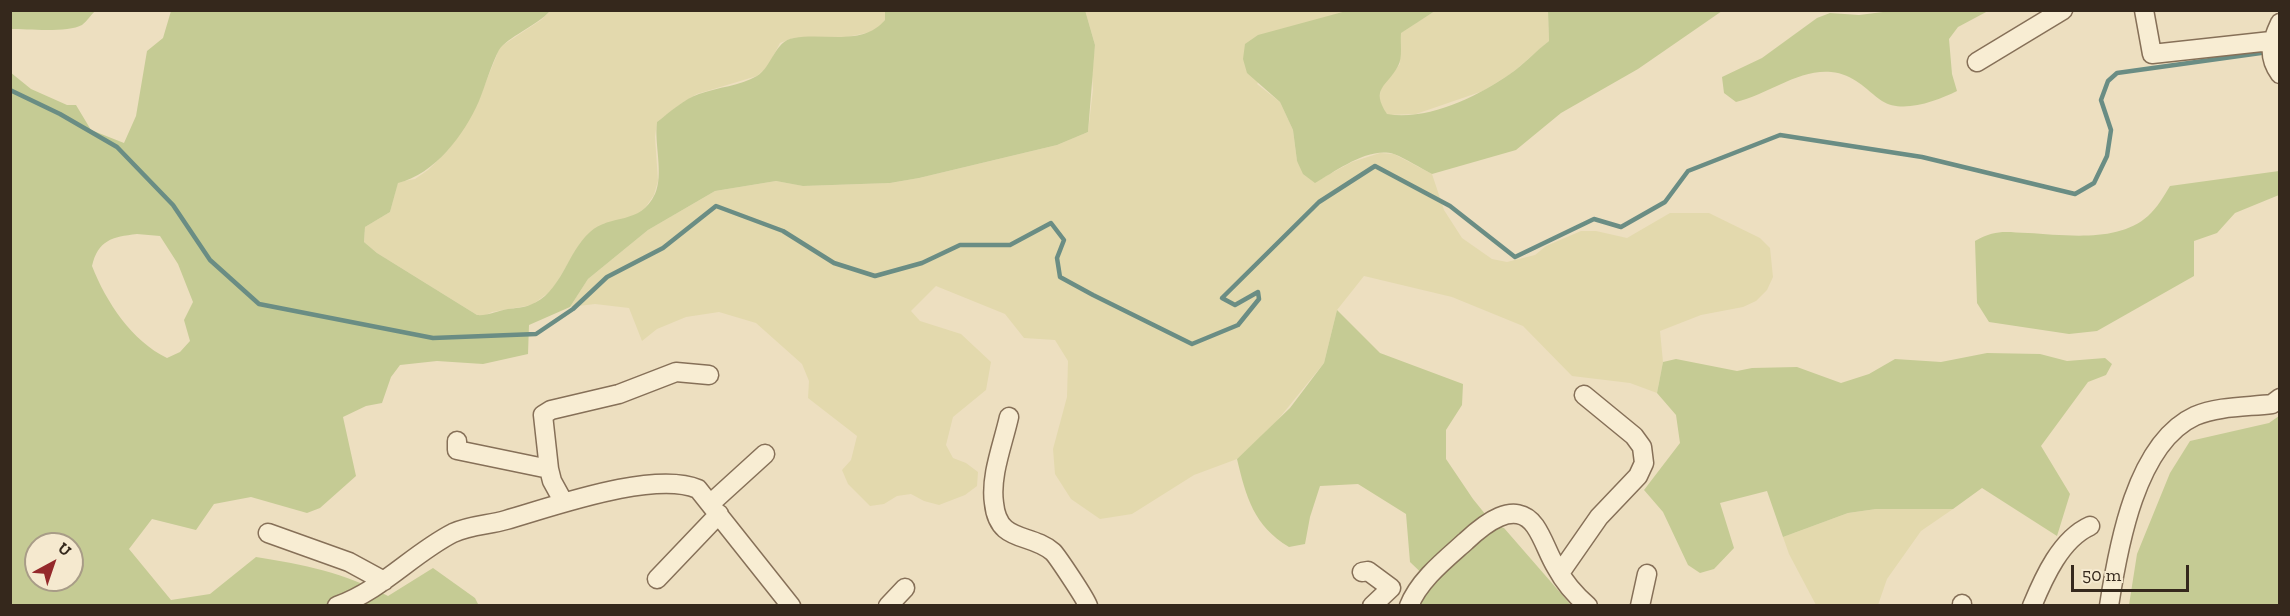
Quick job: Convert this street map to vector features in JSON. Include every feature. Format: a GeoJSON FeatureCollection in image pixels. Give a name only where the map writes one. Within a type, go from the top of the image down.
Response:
{"type":"FeatureCollection","features":[{"type":"Feature","properties":{"kind":"street"},"geometry":{"type":"LineString","coordinates":[[1977,62],[2063,10]]}},
{"type":"Feature","properties":{"kind":"street"},"geometry":{"type":"LineString","coordinates":[[2144,10],[2152,54],[2273,57],[2280,23]]}},
{"type":"Feature","properties":{"kind":"street"},"geometry":{"type":"LineString","coordinates":[[564,501],[552,480],[549,469],[542,423],[543,415],[551,410],[619,394],[676,372],[710,375]]}},
{"type":"Feature","properties":{"kind":"street"},"geometry":{"type":"LineString","coordinates":[[1560,573],[1599,517],[1638,476],[1644,463],[1642,447],[1634,436],[1584,395]]}},
{"type":"Feature","properties":{"kind":"street"},"geometry":{"type":"LineString","coordinates":[[2109,606],[2123,537],[2143,475],[2155,451],[2181,425],[2196,416],[2272,404],[2280,398]]}},
{"type":"Feature","properties":{"kind":"street"},"geometry":{"type":"LineString","coordinates":[[1009,417],[996,473],[993,502],[997,518],[1006,531],[1045,546],[1054,552],[1088,606]]}},
{"type":"Feature","properties":{"kind":"street"},"geometry":{"type":"LineString","coordinates":[[457,441],[457,450],[549,469]]}},
{"type":"Feature","properties":{"kind":"street"},"geometry":{"type":"LineString","coordinates":[[657,579],[714,509],[765,454]]}},
{"type":"Feature","properties":{"kind":"street"},"geometry":{"type":"LineString","coordinates":[[337,606],[366,594],[429,548],[463,528],[505,520],[564,501],[643,486],[686,484],[698,489],[791,606]]}},
{"type":"Feature","properties":{"kind":"street"},"geometry":{"type":"LineString","coordinates":[[1362,572],[1368,571],[1409,605],[1442,563],[1484,524],[1501,515],[1520,515],[1534,524],[1572,592],[1588,606]]}},
{"type":"Feature","properties":{"kind":"street"},"geometry":{"type":"LineString","coordinates":[[2032,606],[2039,588],[2068,542],[2078,531],[2090,526]]}},
{"type":"Feature","properties":{"kind":"street"},"geometry":{"type":"LineString","coordinates":[[268,533],[349,562],[384,581]]}},
{"type":"Feature","properties":{"kind":"street"},"geometry":{"type":"LineString","coordinates":[[1640,606],[1647,574]]}},
{"type":"Feature","properties":{"kind":"street"},"geometry":{"type":"LineString","coordinates":[[888,606],[905,588]]}},
{"type":"Feature","properties":{"kind":"street"},"geometry":{"type":"LineString","coordinates":[[1372,606],[1391,588]]}},
{"type":"Feature","properties":{"kind":"shaded area"},"geometry":{"type":"Polygon","coordinates":[[[1085,10],[1350,11],[1303,24],[1257,84],[1280,102],[1293,130],[1297,161],[1315,182],[1352,162],[1380,153],[1394,154],[1432,174],[1444,210],[1462,238],[1492,259],[1507,262],[1535,255],[1546,246],[1581,231],[1596,231],[1627,238],[1670,213],[1709,213],[1760,238],[1770,248],[1773,277],[1767,290],[1756,301],[1743,307],[1701,315],[1660,331],[1663,362],[1657,393],[1630,383],[1572,376],[1523,326],[1452,297],[1364,276],[1337,310],[1324,363],[1272,427],[1237,459],[1194,475],[1132,514],[1100,519],[1071,499],[1055,474],[1053,449],[1067,397],[1068,361],[1055,340],[1024,338],[1005,314],[936,286],[911,311],[920,321],[961,334],[991,362],[986,390],[953,417],[946,445],[953,458],[966,463],[978,472],[977,486],[965,495],[939,505],[911,494],[897,496],[884,504],[870,506],[848,484],[842,470],[851,460],[857,436],[808,398],[809,381],[802,364],[756,323],[719,312],[686,317],[657,329],[642,341],[629,308],[595,304],[570,307],[588,279],[648,230],[715,191],[776,181],[804,186],[890,183],[1057,145],[1088,132],[1095,45],[1085,10]]]}},
{"type":"Feature","properties":{"kind":"shaded area"},"geometry":{"type":"Polygon","coordinates":[[[550,11],[885,11],[885,20],[876,31],[847,37],[793,38],[780,43],[768,66],[757,76],[697,94],[685,101],[657,122],[655,137],[658,181],[654,195],[645,208],[633,217],[603,224],[581,242],[552,290],[532,305],[492,312],[484,316],[477,315],[377,253],[364,242],[365,227],[390,212],[398,182],[415,179],[428,170],[448,150],[477,104],[500,47],[541,20],[550,11]]]}},
{"type":"Feature","properties":{"kind":"shaded area"},"geometry":{"type":"Polygon","coordinates":[[[1435,11],[1548,11],[1549,41],[1512,73],[1483,91],[1416,114],[1387,115],[1379,102],[1381,87],[1400,64],[1400,33],[1435,11]]]}},
{"type":"Feature","properties":{"kind":"shaded area"},"geometry":{"type":"Polygon","coordinates":[[[1876,509],[1953,509],[1921,531],[1887,579],[1878,605],[1816,605],[1789,554],[1783,537],[1848,513],[1876,509]]]}},
{"type":"Feature","properties":{"kind":"green space"},"geometry":{"type":"Polygon","coordinates":[[[11,10],[95,11],[82,25],[67,29],[47,30],[11,29],[11,10]]]}},
{"type":"Feature","properties":{"kind":"green space"},"geometry":{"type":"Polygon","coordinates":[[[1085,10],[1095,45],[1088,132],[1057,145],[890,183],[803,186],[776,181],[715,191],[648,230],[588,279],[570,307],[529,325],[528,354],[483,364],[437,361],[400,365],[391,377],[382,403],[366,406],[343,417],[356,476],[320,508],[307,513],[251,497],[214,504],[196,530],[152,519],[129,549],[171,600],[210,594],[256,557],[324,570],[388,596],[433,568],[475,598],[479,606],[11,605],[10,72],[31,89],[67,105],[76,105],[91,130],[124,143],[136,116],[147,51],[163,38],[171,11],[550,11],[503,45],[496,56],[473,114],[457,140],[424,171],[398,183],[390,212],[365,227],[364,242],[377,253],[477,315],[481,315],[525,307],[541,300],[557,282],[575,250],[590,232],[598,226],[633,215],[649,204],[658,186],[659,177],[657,122],[677,106],[699,94],[757,76],[787,40],[806,37],[854,36],[876,28],[885,20],[885,11],[1085,10]],[[137,234],[107,241],[98,250],[92,266],[105,293],[122,319],[142,342],[167,358],[180,352],[190,341],[184,320],[193,302],[178,264],[160,236],[137,234]]]}},
{"type":"Feature","properties":{"kind":"green space"},"geometry":{"type":"Polygon","coordinates":[[[1350,10],[1435,11],[1401,33],[1400,63],[1380,93],[1382,105],[1387,114],[1402,115],[1435,110],[1467,99],[1510,74],[1549,41],[1548,11],[1722,11],[1638,69],[1561,113],[1516,150],[1432,174],[1394,154],[1374,153],[1343,166],[1315,183],[1303,174],[1297,161],[1293,130],[1280,102],[1247,73],[1243,59],[1245,44],[1258,35],[1350,10]]]}},
{"type":"Feature","properties":{"kind":"green space"},"geometry":{"type":"Polygon","coordinates":[[[1899,10],[1988,11],[1958,27],[1949,39],[1952,74],[1957,91],[1920,105],[1890,105],[1853,79],[1839,73],[1819,72],[1795,78],[1736,102],[1724,93],[1722,77],[1762,58],[1817,18],[1830,13],[1859,15],[1899,10]]]}},
{"type":"Feature","properties":{"kind":"green space"},"geometry":{"type":"Polygon","coordinates":[[[2279,171],[2279,195],[2235,213],[2217,233],[2194,241],[2194,276],[2097,331],[2069,334],[1989,322],[1977,303],[1975,241],[1982,237],[2007,232],[2074,236],[2107,234],[2136,225],[2148,216],[2170,186],[2279,171]]]}},
{"type":"Feature","properties":{"kind":"green space"},"geometry":{"type":"Polygon","coordinates":[[[1337,310],[1380,353],[1463,384],[1462,405],[1446,430],[1446,459],[1494,525],[1504,528],[1571,605],[1415,605],[1433,584],[1410,562],[1406,514],[1358,484],[1320,486],[1310,517],[1305,544],[1289,547],[1267,530],[1248,498],[1237,459],[1290,408],[1324,363],[1337,310]]]}},
{"type":"Feature","properties":{"kind":"green space"},"geometry":{"type":"Polygon","coordinates":[[[1987,353],[2040,354],[2067,361],[2105,358],[2112,364],[2106,375],[2088,382],[2041,446],[2070,494],[2057,536],[1982,488],[1953,509],[1876,509],[1848,513],[1783,537],[1767,491],[1720,503],[1734,548],[1714,569],[1700,573],[1688,565],[1663,512],[1644,490],[1680,443],[1676,415],[1657,393],[1663,362],[1676,359],[1737,371],[1752,368],[1797,367],[1841,383],[1869,374],[1895,359],[1941,362],[1987,353]]]}},
{"type":"Feature","properties":{"kind":"green space"},"geometry":{"type":"Polygon","coordinates":[[[2279,416],[2279,605],[2129,605],[2137,554],[2170,473],[2190,441],[2269,423],[2279,416]]]}},
{"type":"Feature","properties":{"kind":"waterway"},"geometry":{"type":"LineString","coordinates":[[10,90],[60,114],[117,147],[173,205],[210,260],[259,304],[433,338],[536,334],[573,309],[607,277],[663,248],[716,206],[783,231],[834,263],[875,276],[922,263],[960,245],[1010,245],[1051,223],[1064,240],[1057,258],[1060,277],[1192,344],[1238,325],[1259,299],[1258,292],[1235,305],[1222,298],[1319,202],[1375,166],[1450,206],[1515,257],[1594,219],[1621,227],[1665,202],[1688,171],[1780,135],[1922,157],[2075,194],[2094,183],[2107,156],[2111,130],[2101,100],[2108,81],[2117,73],[2268,52]]}}]}
